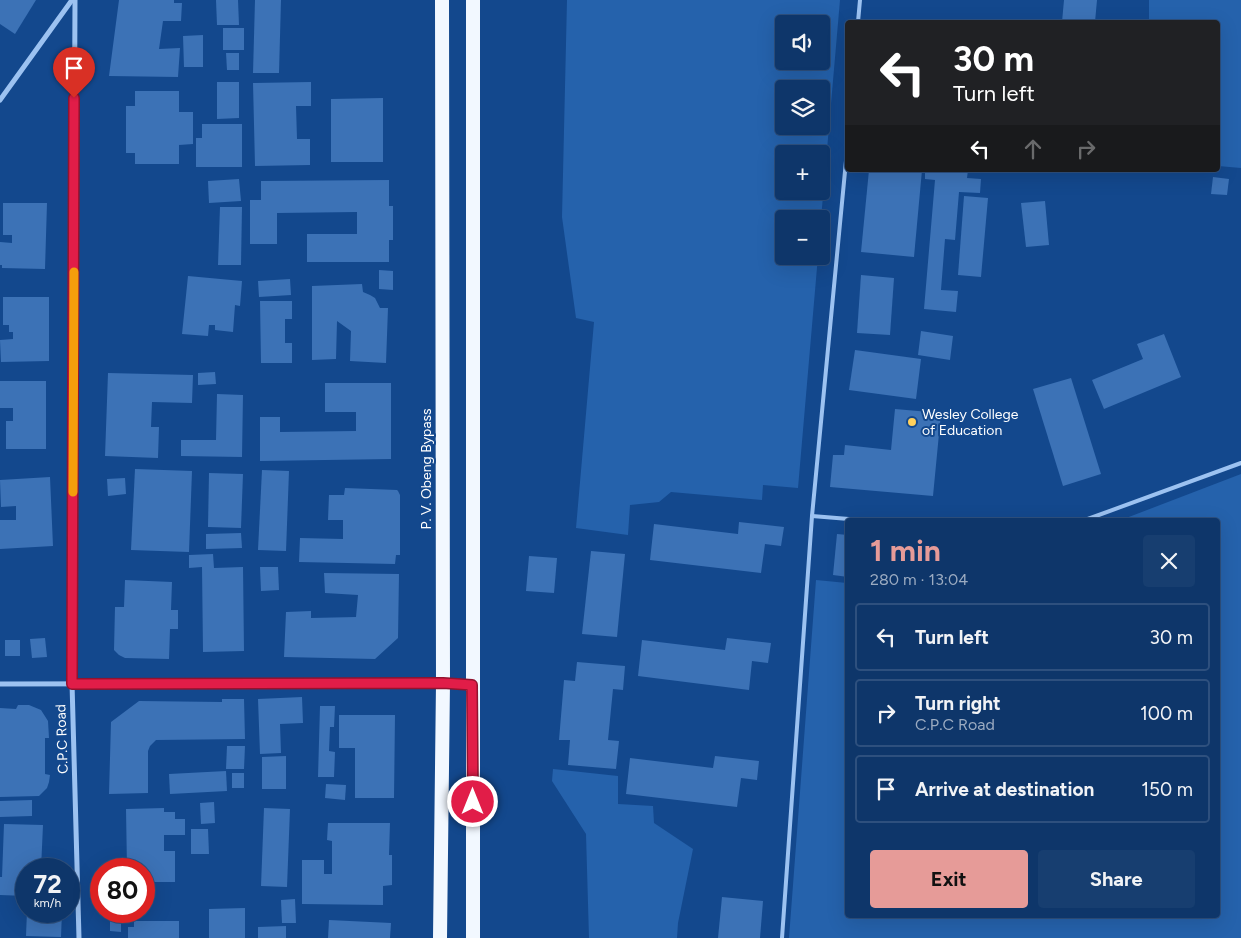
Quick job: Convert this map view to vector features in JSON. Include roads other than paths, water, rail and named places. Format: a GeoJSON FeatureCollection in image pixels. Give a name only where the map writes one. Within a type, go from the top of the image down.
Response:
{"type":"FeatureCollection","features":[{"type":"Feature","properties":{"kind":"highway","name":"P. V. Obeng Bypass"},"geometry":{"type":"LineString","coordinates":[[440,938],[443,683],[442,0]]}},
{"type":"Feature","properties":{"kind":"highway"},"geometry":{"type":"LineString","coordinates":[[473,0],[473,938]]}},
{"type":"Feature","properties":{"kind":"street"},"geometry":{"type":"LineString","coordinates":[[0,100],[73,0]]}},
{"type":"Feature","properties":{"kind":"street","name":"C.P.C Road"},"geometry":{"type":"LineString","coordinates":[[73,0],[72,684],[79,938]]}},
{"type":"Feature","properties":{"kind":"street"},"geometry":{"type":"LineString","coordinates":[[0,684],[443,683],[472,685]]}},
{"type":"Feature","properties":{"kind":"lane"},"geometry":{"type":"LineString","coordinates":[[858,20],[860,0]]}},
{"type":"Feature","properties":{"kind":"lane"},"geometry":{"type":"LineString","coordinates":[[782,938],[812,516],[845,171]]}},
{"type":"Feature","properties":{"kind":"lane"},"geometry":{"type":"LineString","coordinates":[[1090,518],[1241,463]]}},
{"type":"Feature","properties":{"kind":"lane"},"geometry":{"type":"LineString","coordinates":[[812,516],[845,519]]}},
{"type":"Feature","properties":{"kind":"place","name":"Wesley College of Education"},"geometry":{"type":"Point","coordinates":[912,422]}}]}
